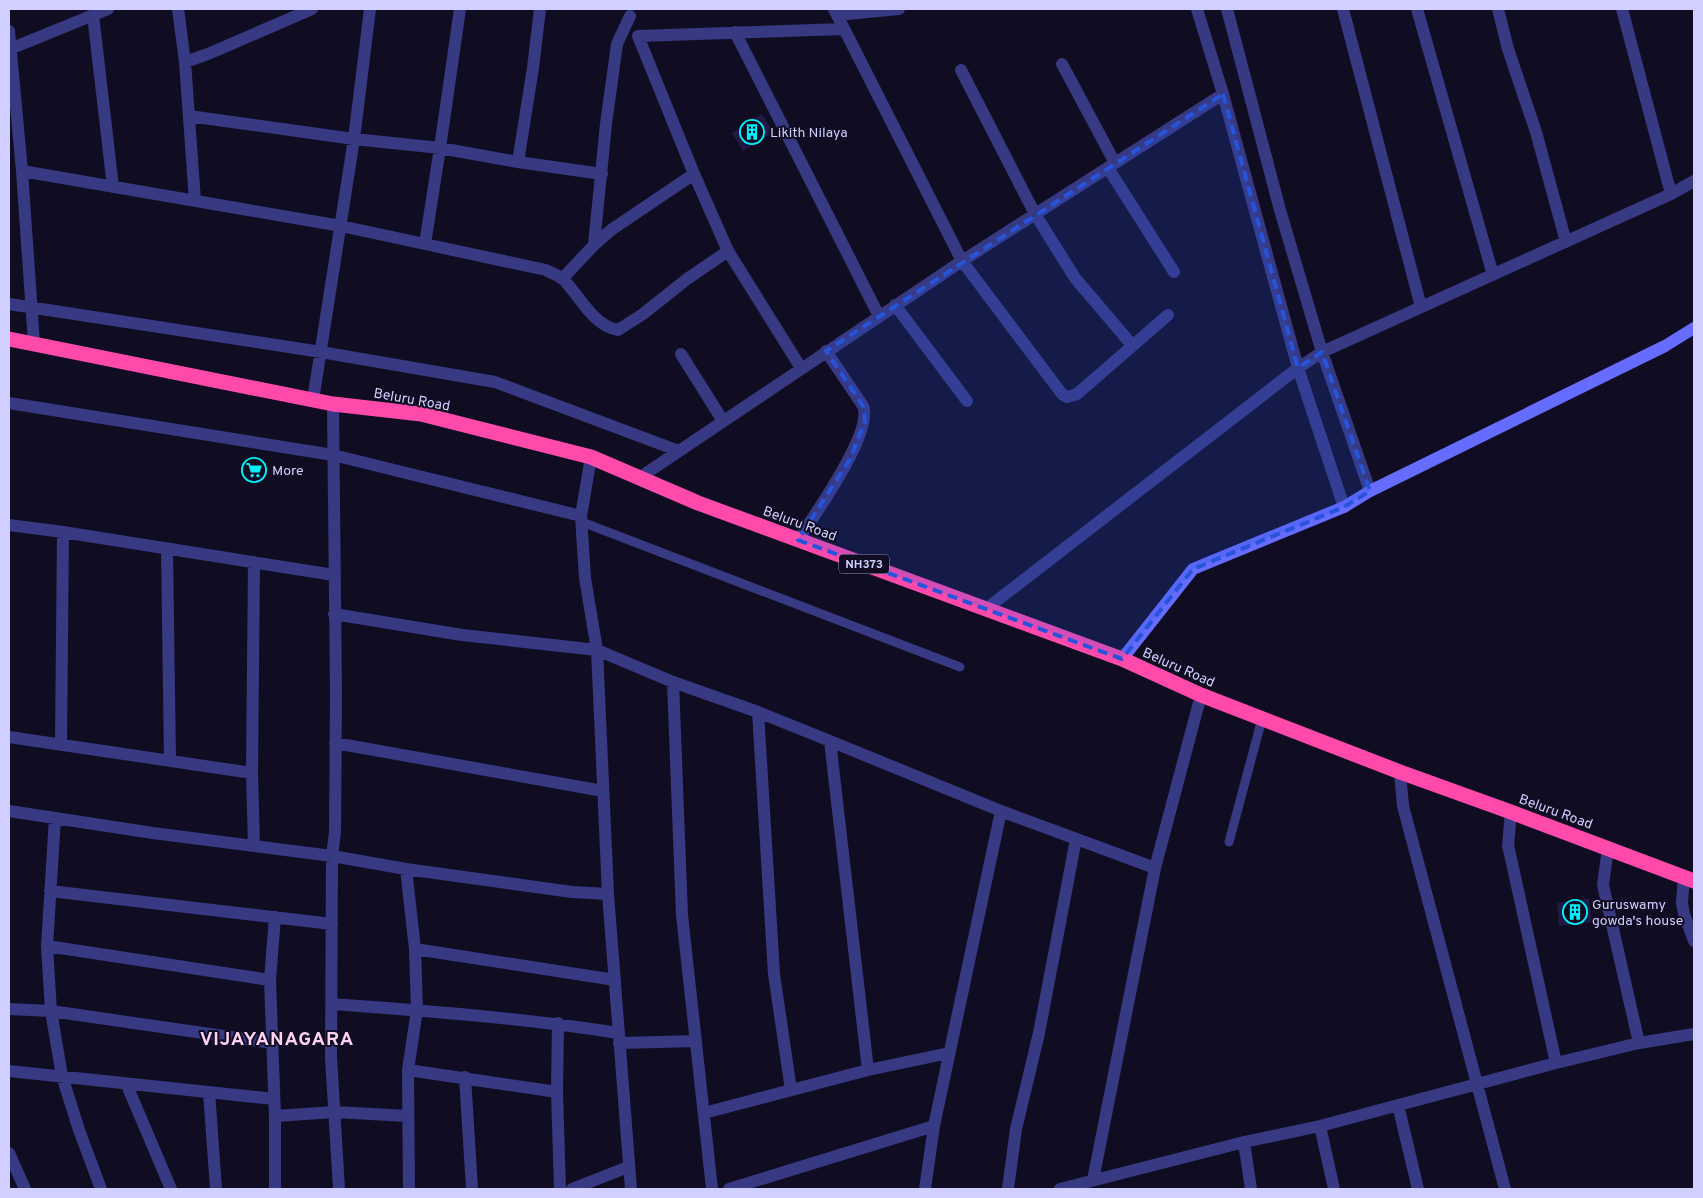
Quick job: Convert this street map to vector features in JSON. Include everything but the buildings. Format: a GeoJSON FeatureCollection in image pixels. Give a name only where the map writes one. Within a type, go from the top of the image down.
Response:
{"type":"FeatureCollection","features":[{"type":"Feature","properties":{"kind":"highway","name":"Beluru Road"},"geometry":{"type":"LineString","coordinates":[[9,339],[333,404],[421,414],[591,457],[698,503],[1122,659],[1201,695],[1262,719],[1689,879]]}},
{"type":"Feature","properties":{"kind":"street"},"geometry":{"type":"LineString","coordinates":[[10,49],[108,9]]}},
{"type":"Feature","properties":{"kind":"street"},"geometry":{"type":"LineString","coordinates":[[178,9],[185,62],[195,201]]}},
{"type":"Feature","properties":{"kind":"street"},"geometry":{"type":"LineString","coordinates":[[185,62],[312,9]]}},
{"type":"Feature","properties":{"kind":"street"},"geometry":{"type":"LineString","coordinates":[[313,400],[354,139],[370,9]]}},
{"type":"Feature","properties":{"kind":"street"},"geometry":{"type":"LineString","coordinates":[[424,244],[460,9]]}},
{"type":"Feature","properties":{"kind":"street"},"geometry":{"type":"LineString","coordinates":[[518,162],[540,9]]}},
{"type":"Feature","properties":{"kind":"street"},"geometry":{"type":"LineString","coordinates":[[899,9],[836,12],[962,261],[1062,394],[1067,397],[1077,394],[1168,315]]}},
{"type":"Feature","properties":{"kind":"street"},"geometry":{"type":"LineString","coordinates":[[1197,9],[1223,94],[1298,368],[1344,507]]}},
{"type":"Feature","properties":{"kind":"street"},"geometry":{"type":"LineString","coordinates":[[1226,9],[1280,210],[1322,352],[1370,491]]}},
{"type":"Feature","properties":{"kind":"street"},"geometry":{"type":"LineString","coordinates":[[1343,9],[1421,307]]}},
{"type":"Feature","properties":{"kind":"street"},"geometry":{"type":"LineString","coordinates":[[1417,9],[1493,274]]}},
{"type":"Feature","properties":{"kind":"street"},"geometry":{"type":"LineString","coordinates":[[1498,9],[1508,49],[1536,132],[1566,242]]}},
{"type":"Feature","properties":{"kind":"street"},"geometry":{"type":"LineString","coordinates":[[1622,9],[1671,194]]}},
{"type":"Feature","properties":{"kind":"street"},"geometry":{"type":"LineString","coordinates":[[628,12],[694,174],[728,251],[801,368]]}},
{"type":"Feature","properties":{"kind":"street"},"geometry":{"type":"LineString","coordinates":[[594,245],[606,124],[617,44],[628,12]]}},
{"type":"Feature","properties":{"kind":"street"},"geometry":{"type":"LineString","coordinates":[[93,15],[113,187]]}},
{"type":"Feature","properties":{"kind":"street"},"geometry":{"type":"LineString","coordinates":[[638,36],[844,29]]}},
{"type":"Feature","properties":{"kind":"street"},"geometry":{"type":"LineString","coordinates":[[9,31],[17,164],[34,343]]}},
{"type":"Feature","properties":{"kind":"street"},"geometry":{"type":"LineString","coordinates":[[735,32],[880,316]]}},
{"type":"Feature","properties":{"kind":"street"},"geometry":{"type":"LineString","coordinates":[[1062,64],[1111,165],[1174,272]]}},
{"type":"Feature","properties":{"kind":"street"},"geometry":{"type":"LineString","coordinates":[[961,70],[1035,214],[1075,278],[1132,345]]}},
{"type":"Feature","properties":{"kind":"street"},"geometry":{"type":"LineString","coordinates":[[639,478],[962,261],[1223,94]]}},
{"type":"Feature","properties":{"kind":"street"},"geometry":{"type":"LineString","coordinates":[[189,116],[354,139],[440,148],[602,174]]}},
{"type":"Feature","properties":{"kind":"street"},"geometry":{"type":"LineString","coordinates":[[17,164],[113,187],[341,226],[546,270],[562,279],[591,314],[611,328],[618,330],[643,314],[687,279],[728,251]]}},
{"type":"Feature","properties":{"kind":"street"},"geometry":{"type":"LineString","coordinates":[[562,279],[611,230],[694,174]]}},
{"type":"Feature","properties":{"kind":"street"},"geometry":{"type":"LineString","coordinates":[[986,609],[1298,368],[1322,352],[1671,194],[1694,181]]}},
{"type":"Feature","properties":{"kind":"street"},"geometry":{"type":"LineString","coordinates":[[9,304],[320,352],[495,382],[679,451]]}},
{"type":"Feature","properties":{"kind":"street"},"geometry":{"type":"LineString","coordinates":[[896,305],[967,401]]}},
{"type":"Feature","properties":{"kind":"street"},"geometry":{"type":"LineString","coordinates":[[1122,659],[1194,570],[1344,507],[1370,491],[1665,346],[1694,328]]}},
{"type":"Feature","properties":{"kind":"street"},"geometry":{"type":"LineString","coordinates":[[798,540],[850,459],[864,421],[865,411],[863,406],[826,351]]}},
{"type":"Feature","properties":{"kind":"street"},"geometry":{"type":"LineString","coordinates":[[681,354],[723,421]]}},
{"type":"Feature","properties":{"kind":"street"},"geometry":{"type":"LineString","coordinates":[[9,403],[333,455],[582,519]]}},
{"type":"Feature","properties":{"kind":"street"},"geometry":{"type":"LineString","coordinates":[[333,404],[335,832],[332,856],[331,1057],[339,1189]]}},
{"type":"Feature","properties":{"kind":"street"},"geometry":{"type":"LineString","coordinates":[[591,457],[582,519],[584,578],[597,650],[608,894],[630,1189]]}},
{"type":"Feature","properties":{"kind":"street"},"geometry":{"type":"LineString","coordinates":[[9,525],[334,575]]}},
{"type":"Feature","properties":{"kind":"street"},"geometry":{"type":"LineString","coordinates":[[61,744],[63,532]]}},
{"type":"Feature","properties":{"kind":"street"},"geometry":{"type":"LineString","coordinates":[[167,549],[170,761]]}},
{"type":"Feature","properties":{"kind":"street"},"geometry":{"type":"LineString","coordinates":[[254,562],[252,773],[254,846]]}},
{"type":"Feature","properties":{"kind":"street"},"geometry":{"type":"LineString","coordinates":[[334,614],[462,635],[597,650],[673,682],[758,712],[1001,812],[1155,868]]}},
{"type":"Feature","properties":{"kind":"street"},"geometry":{"type":"LineString","coordinates":[[673,682],[682,915],[712,1189]]}},
{"type":"Feature","properties":{"kind":"street"},"geometry":{"type":"LineString","coordinates":[[1093,1180],[1155,868],[1201,695]]}},
{"type":"Feature","properties":{"kind":"street"},"geometry":{"type":"LineString","coordinates":[[758,712],[774,974],[792,1090]]}},
{"type":"Feature","properties":{"kind":"street"},"geometry":{"type":"LineString","coordinates":[[9,737],[252,773]]}},
{"type":"Feature","properties":{"kind":"street"},"geometry":{"type":"LineString","coordinates":[[830,741],[868,1070]]}},
{"type":"Feature","properties":{"kind":"street"},"geometry":{"type":"LineString","coordinates":[[335,743],[604,791]]}},
{"type":"Feature","properties":{"kind":"street"},"geometry":{"type":"LineString","coordinates":[[1400,772],[1403,806],[1505,1189]]}},
{"type":"Feature","properties":{"kind":"street"},"geometry":{"type":"LineString","coordinates":[[9,811],[332,856],[406,870],[572,892],[608,894]]}},
{"type":"Feature","properties":{"kind":"street"},"geometry":{"type":"LineString","coordinates":[[925,1189],[934,1126],[1001,812]]}},
{"type":"Feature","properties":{"kind":"street"},"geometry":{"type":"LineString","coordinates":[[1511,812],[1508,846],[1556,1063]]}},
{"type":"Feature","properties":{"kind":"street"},"geometry":{"type":"LineString","coordinates":[[55,818],[47,946],[51,1011],[62,1076],[79,1130],[101,1189]]}},
{"type":"Feature","properties":{"kind":"street"},"geometry":{"type":"LineString","coordinates":[[1008,1189],[1016,1129],[1039,1033],[1076,839]]}},
{"type":"Feature","properties":{"kind":"street"},"geometry":{"type":"LineString","coordinates":[[1608,848],[1603,885],[1639,1043]]}},
{"type":"Feature","properties":{"kind":"street"},"geometry":{"type":"LineString","coordinates":[[406,870],[415,949],[417,1010],[408,1070],[409,1189]]}},
{"type":"Feature","properties":{"kind":"street"},"geometry":{"type":"LineString","coordinates":[[1689,879],[1682,903],[1694,941]]}},
{"type":"Feature","properties":{"kind":"street"},"geometry":{"type":"LineString","coordinates":[[50,891],[332,924]]}},
{"type":"Feature","properties":{"kind":"street"},"geometry":{"type":"LineString","coordinates":[[274,918],[270,980],[275,1116],[275,1189]]}},
{"type":"Feature","properties":{"kind":"street"},"geometry":{"type":"LineString","coordinates":[[47,946],[270,980]]}},
{"type":"Feature","properties":{"kind":"street"},"geometry":{"type":"LineString","coordinates":[[415,949],[615,980]]}},
{"type":"Feature","properties":{"kind":"street"},"geometry":{"type":"LineString","coordinates":[[332,1004],[417,1010],[558,1024],[619,1038],[696,1041]]}},
{"type":"Feature","properties":{"kind":"street"},"geometry":{"type":"LineString","coordinates":[[9,1009],[51,1011],[272,1042]]}},
{"type":"Feature","properties":{"kind":"street"},"geometry":{"type":"LineString","coordinates":[[558,1024],[557,1092],[560,1189]]}},
{"type":"Feature","properties":{"kind":"street"},"geometry":{"type":"LineString","coordinates":[[1060,1189],[1244,1142],[1320,1126],[1556,1063],[1639,1043],[1694,1034]]}},
{"type":"Feature","properties":{"kind":"street"},"geometry":{"type":"LineString","coordinates":[[704,1113],[868,1070],[949,1053]]}},
{"type":"Feature","properties":{"kind":"street"},"geometry":{"type":"LineString","coordinates":[[408,1070],[557,1092]]}},
{"type":"Feature","properties":{"kind":"street"},"geometry":{"type":"LineString","coordinates":[[9,1071],[274,1099]]}},
{"type":"Feature","properties":{"kind":"street"},"geometry":{"type":"LineString","coordinates":[[465,1077],[472,1189]]}},
{"type":"Feature","properties":{"kind":"street"},"geometry":{"type":"LineString","coordinates":[[126,1083],[171,1189]]}},
{"type":"Feature","properties":{"kind":"street"},"geometry":{"type":"LineString","coordinates":[[210,1092],[216,1189]]}},
{"type":"Feature","properties":{"kind":"street"},"geometry":{"type":"LineString","coordinates":[[1398,1105],[1418,1189]]}},
{"type":"Feature","properties":{"kind":"street"},"geometry":{"type":"LineString","coordinates":[[275,1116],[335,1112],[407,1116]]}},
{"type":"Feature","properties":{"kind":"street"},"geometry":{"type":"LineString","coordinates":[[729,1189],[934,1126]]}},
{"type":"Feature","properties":{"kind":"street"},"geometry":{"type":"LineString","coordinates":[[1320,1126],[1334,1189]]}},
{"type":"Feature","properties":{"kind":"street"},"geometry":{"type":"LineString","coordinates":[[1244,1142],[1251,1189]]}},
{"type":"Feature","properties":{"kind":"street"},"geometry":{"type":"LineString","coordinates":[[9,1153],[25,1189]]}},
{"type":"Feature","properties":{"kind":"street"},"geometry":{"type":"LineString","coordinates":[[572,1189],[628,1166]]}},
{"type":"Feature","properties":{"kind":"lane"},"geometry":{"type":"LineString","coordinates":[[582,519],[960,667]]}},
{"type":"Feature","properties":{"kind":"lane"},"geometry":{"type":"LineString","coordinates":[[1229,842],[1262,719]]}},
{"type":"Feature","properties":{"kind":"highlighted area"},"geometry":{"type":"Polygon","coordinates":[[[1223,94],[1298,368],[1322,352],[1370,491],[1344,507],[1193,569],[1122,659],[798,540],[850,459],[865,421],[863,406],[826,351],[1223,94]]]}},
{"type":"Feature","properties":{"kind":"place","name":"Likith Nilaya"},"geometry":{"type":"Point","coordinates":[752,132]}},
{"type":"Feature","properties":{"kind":"place","name":"More"},"geometry":{"type":"Point","coordinates":[254,470]}},
{"type":"Feature","properties":{"kind":"place","name":"Guruswamy gowda's house"},"geometry":{"type":"Point","coordinates":[1575,912]}},
{"type":"Feature","properties":{"kind":"district","name":"VIJAYANAGARA"},"geometry":{"type":"Point","coordinates":[277,1038]}}]}
